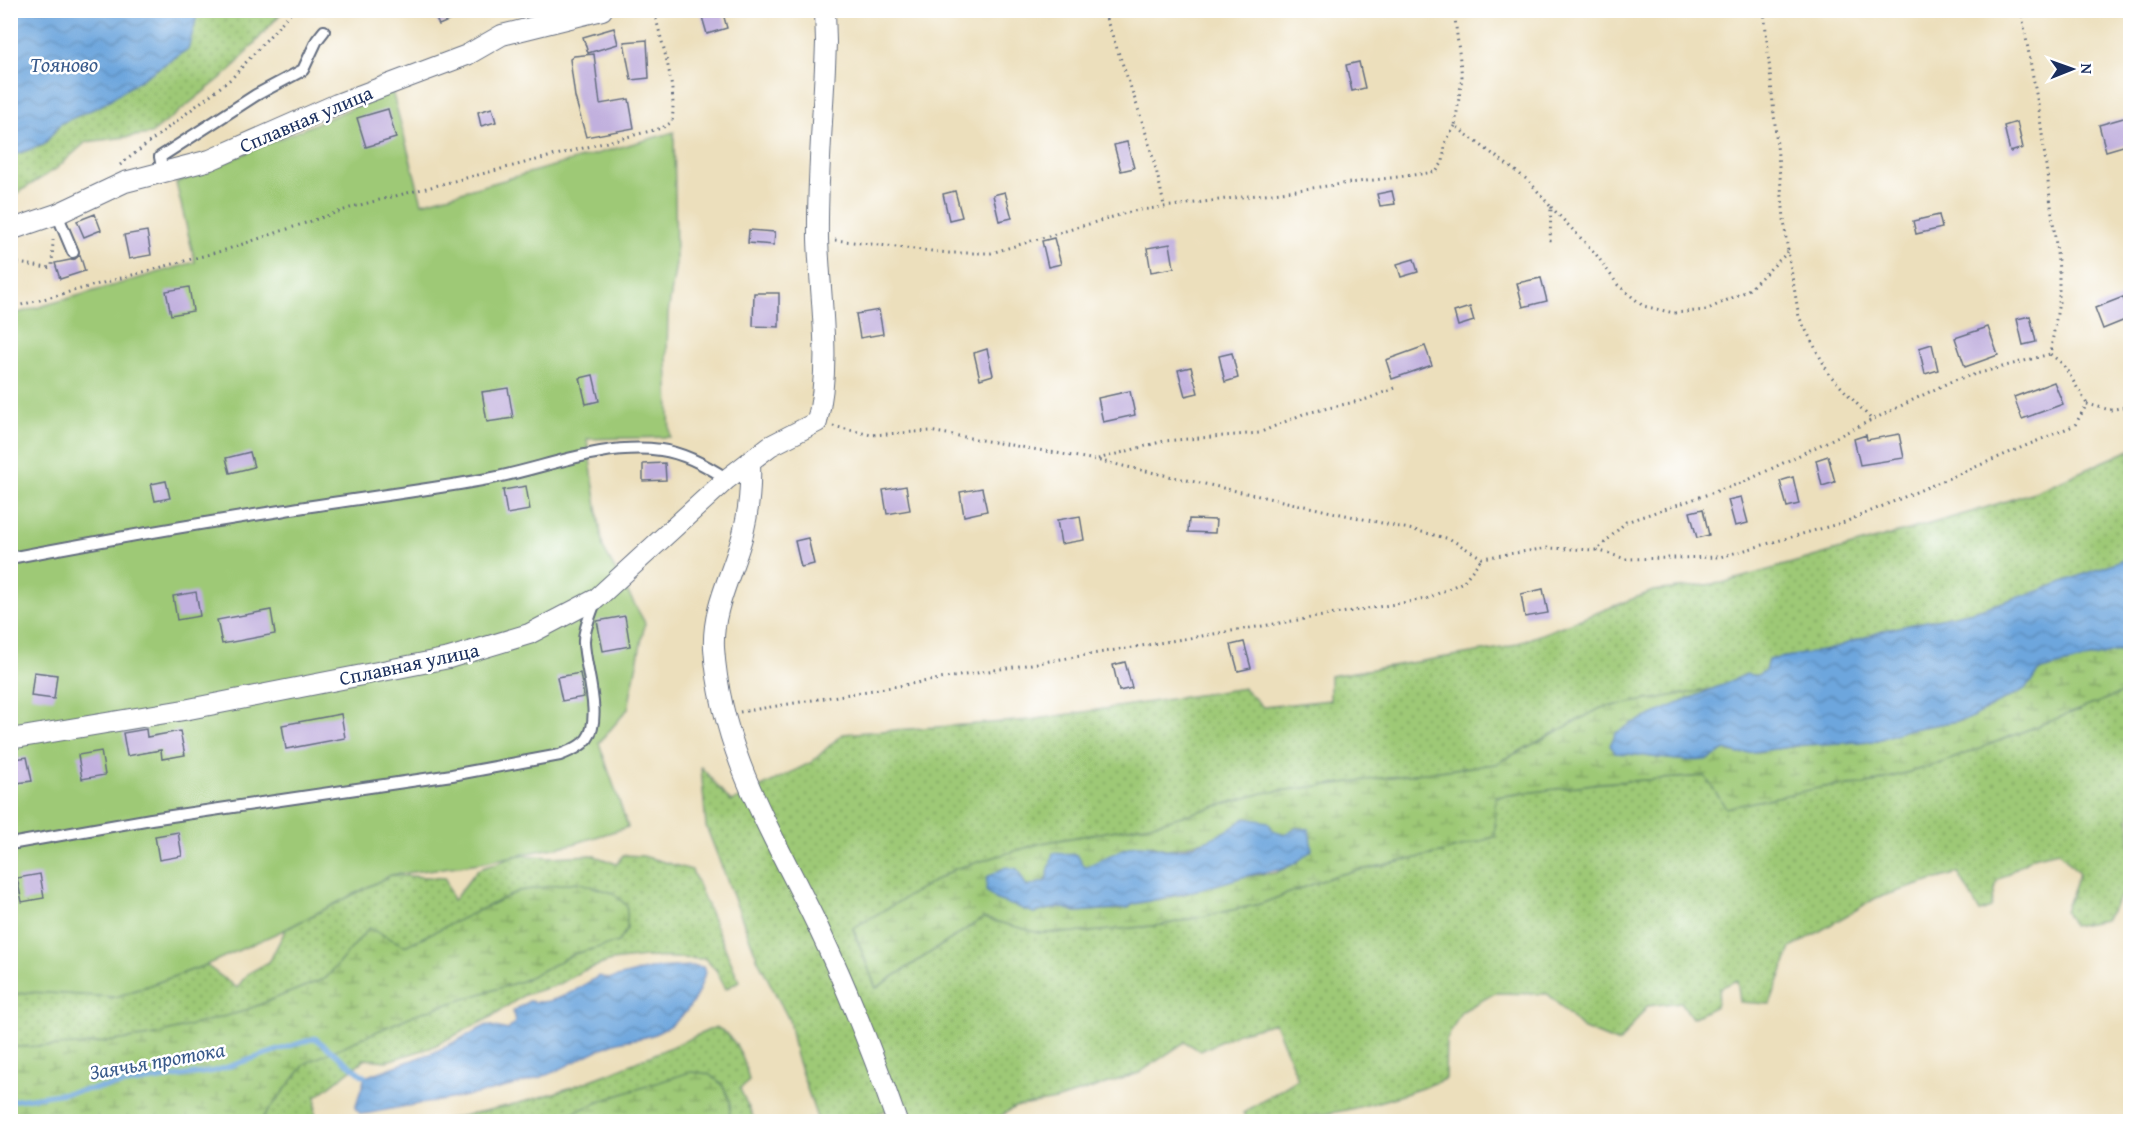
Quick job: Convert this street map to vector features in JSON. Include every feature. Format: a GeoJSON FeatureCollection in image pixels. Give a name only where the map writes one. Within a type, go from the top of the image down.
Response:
{"type":"FeatureCollection","features":[{"type":"Feature","properties":{"kind":"street","name":"Сплавная улица"},"geometry":{"type":"LineString","coordinates":[[10,231],[55,222],[126,182],[210,160],[348,99],[467,55],[502,35],[602,10]]}},
{"type":"Feature","properties":{"kind":"street"},"geometry":{"type":"LineString","coordinates":[[817,422],[822,403],[825,336],[818,239],[826,42],[825,10]]}},
{"type":"Feature","properties":{"kind":"street","name":"Сплавная улица"},"geometry":{"type":"LineString","coordinates":[[10,739],[184,710],[449,658],[529,634],[597,598],[727,478],[770,446],[817,422]]}},
{"type":"Feature","properties":{"kind":"street"},"geometry":{"type":"LineString","coordinates":[[750,462],[751,494],[743,536],[715,616],[717,683],[737,760],[751,796],[837,967],[897,1122]]}},
{"type":"Feature","properties":{"kind":"lane"},"geometry":{"type":"LineString","coordinates":[[163,172],[160,157],[256,95],[303,69],[324,31]]}},
{"type":"Feature","properties":{"kind":"lane"},"geometry":{"type":"LineString","coordinates":[[55,222],[73,252]]}},
{"type":"Feature","properties":{"kind":"lane"},"geometry":{"type":"LineString","coordinates":[[10,558],[149,532],[195,527],[279,511],[500,477],[565,458],[612,450],[662,450],[711,468],[727,478]]}},
{"type":"Feature","properties":{"kind":"lane"},"geometry":{"type":"LineString","coordinates":[[10,844],[162,818],[452,776],[560,756],[586,740],[593,728],[593,705],[583,640],[597,598]]}},
{"type":"Feature","properties":{"kind":"path"},"geometry":{"type":"LineString","coordinates":[[114,170],[232,78],[293,10]]}},
{"type":"Feature","properties":{"kind":"path"},"geometry":{"type":"LineString","coordinates":[[10,308],[225,250],[356,206],[662,128],[672,122],[672,91],[654,10]]}},
{"type":"Feature","properties":{"kind":"path"},"geometry":{"type":"LineString","coordinates":[[1098,10],[1106,18],[1146,131],[1156,164],[1164,206]]}},
{"type":"Feature","properties":{"kind":"path"},"geometry":{"type":"LineString","coordinates":[[818,239],[948,253],[991,253],[1133,211],[1436,172],[1443,162],[1445,143],[1455,126],[1462,77],[1454,10]]}},
{"type":"Feature","properties":{"kind":"path"},"geometry":{"type":"LineString","coordinates":[[1764,10],[1788,252],[1799,317],[1829,374],[1872,420]]}},
{"type":"Feature","properties":{"kind":"path"},"geometry":{"type":"LineString","coordinates":[[2021,10],[2039,110],[2059,269],[2059,302],[2050,354]]}},
{"type":"Feature","properties":{"kind":"path"},"geometry":{"type":"LineString","coordinates":[[1455,126],[1529,181],[1595,253],[1626,292],[1643,306],[1674,313],[1706,310],[1746,291],[1788,252]]}},
{"type":"Feature","properties":{"kind":"path"},"geometry":{"type":"LineString","coordinates":[[1550,242],[1551,207]]}},
{"type":"Feature","properties":{"kind":"path"},"geometry":{"type":"LineString","coordinates":[[18,263],[47,268],[52,266],[55,222]]}},
{"type":"Feature","properties":{"kind":"path"},"geometry":{"type":"LineString","coordinates":[[2050,354],[2063,364],[2087,404],[2110,410],[2130,406]]}},
{"type":"Feature","properties":{"kind":"path"},"geometry":{"type":"LineString","coordinates":[[1597,550],[1626,522],[1744,482],[1954,380],[2050,354]]}},
{"type":"Feature","properties":{"kind":"path"},"geometry":{"type":"LineString","coordinates":[[1095,460],[1164,441],[1258,433],[1303,414],[1367,399],[1395,388]]}},
{"type":"Feature","properties":{"kind":"path"},"geometry":{"type":"LineString","coordinates":[[817,422],[871,435],[930,431],[1095,460],[1418,531],[1450,540],[1482,558],[1548,548],[1597,550],[1626,559],[1720,557],[1845,522],[2075,425],[2087,404]]}},
{"type":"Feature","properties":{"kind":"path"},"geometry":{"type":"LineString","coordinates":[[725,714],[1426,599],[1463,582],[1482,558]]}},
{"type":"Feature","properties":{"kind":"green space"},"geometry":{"type":"Polygon","coordinates":[[[202,11],[283,11],[231,70],[151,134],[86,142],[56,169],[11,197],[11,156],[44,145],[61,123],[100,106],[188,49],[197,16],[202,11]]]}},
{"type":"Feature","properties":{"kind":"green space"},"geometry":{"type":"Polygon","coordinates":[[[392,91],[422,203],[674,132],[676,263],[668,314],[667,356],[670,437],[587,439],[603,548],[645,623],[628,709],[599,743],[628,827],[573,844],[480,863],[391,875],[286,929],[206,965],[116,997],[30,992],[11,995],[11,315],[195,262],[176,183],[392,91]]]}},
{"type":"Feature","properties":{"kind":"green space"},"geometry":{"type":"Polygon","coordinates":[[[2130,450],[2130,557],[2039,591],[1973,611],[1886,630],[1828,650],[1768,660],[1765,671],[1756,676],[1747,674],[1713,689],[1601,708],[1496,764],[1263,793],[1158,823],[1042,843],[955,869],[853,929],[876,988],[983,918],[1040,933],[1089,932],[1162,925],[1260,904],[1337,875],[1440,853],[1494,797],[1600,783],[1705,776],[1823,787],[1864,785],[1944,762],[2130,690],[2130,883],[2105,920],[2073,926],[2065,911],[2079,873],[2058,851],[2033,857],[1997,881],[1991,908],[1980,912],[1958,873],[1876,898],[1791,948],[1770,1004],[1740,1002],[1737,980],[1720,988],[1716,1006],[1692,1018],[1681,1002],[1647,1006],[1619,1043],[1582,1028],[1548,994],[1495,993],[1461,1012],[1446,1041],[1445,1079],[1398,1096],[1348,1110],[1273,1121],[1248,1122],[1243,1113],[1298,1079],[1275,1023],[1238,1033],[1201,1051],[1185,1042],[1139,1073],[1056,1100],[1015,1107],[993,1121],[913,1121],[906,1102],[860,1121],[818,1121],[796,1056],[789,1020],[758,960],[706,826],[701,767],[731,802],[812,762],[842,734],[1030,720],[1244,688],[1263,707],[1330,700],[1330,676],[1508,647],[1653,591],[1722,583],[1975,511],[2037,491],[2130,450]]]}},
{"type":"Feature","properties":{"kind":"green space"},"geometry":{"type":"Polygon","coordinates":[[[2130,648],[2130,690],[1944,762],[1864,785],[1823,787],[1726,808],[1705,776],[1600,783],[1495,797],[1495,837],[1440,853],[1337,875],[1260,904],[1162,925],[1089,932],[1040,933],[983,918],[876,988],[853,928],[955,869],[1042,843],[1158,823],[1263,793],[1496,764],[1601,708],[1713,689],[1616,733],[1615,753],[1693,760],[1709,758],[1726,750],[1739,754],[1803,745],[1875,741],[1906,730],[1968,719],[2025,689],[2041,670],[2130,648]],[[1236,827],[1215,838],[1169,850],[1152,845],[1027,887],[1017,869],[1034,913],[1060,907],[1076,912],[1128,908],[1134,904],[1185,894],[1242,877],[1276,873],[1298,862],[1309,829],[1295,829],[1284,835],[1236,827]]]}},
{"type":"Feature","properties":{"kind":"green space"},"geometry":{"type":"Polygon","coordinates":[[[519,855],[552,857],[592,855],[617,864],[623,855],[643,856],[692,870],[739,981],[726,989],[716,970],[705,959],[645,957],[611,961],[580,972],[560,984],[524,995],[489,1018],[430,1048],[387,1061],[365,1059],[316,1097],[315,1121],[11,1122],[11,995],[30,992],[116,997],[206,965],[237,988],[247,974],[269,962],[286,929],[391,875],[445,878],[453,901],[477,870],[519,855]]]}},
{"type":"Feature","properties":{"kind":"green space"},"geometry":{"type":"Polygon","coordinates":[[[577,882],[613,893],[627,906],[627,929],[618,942],[574,954],[522,981],[416,1014],[306,1063],[260,1121],[11,1121],[11,1047],[81,1045],[151,1036],[241,1012],[326,978],[369,928],[405,946],[519,891],[577,882]]]}},
{"type":"Feature","properties":{"kind":"green space"},"geometry":{"type":"Polygon","coordinates":[[[716,1027],[735,1043],[742,1057],[749,1081],[740,1089],[755,1121],[438,1122],[519,1103],[569,1088],[716,1027]]]}},
{"type":"Feature","properties":{"kind":"green space"},"geometry":{"type":"Polygon","coordinates":[[[690,1072],[710,1075],[725,1089],[730,1102],[726,1121],[552,1121],[604,1100],[690,1072]]]}},
{"type":"Feature","properties":{"kind":"water","name":"Тояново"},"geometry":{"type":"Polygon","coordinates":[[[11,10],[202,11],[197,16],[188,49],[100,106],[61,123],[44,144],[11,156],[11,10]]]}},
{"type":"Feature","properties":{"kind":"water"},"geometry":{"type":"Polygon","coordinates":[[[2130,557],[2130,648],[2041,670],[2025,689],[1968,719],[1906,730],[1875,741],[1803,745],[1739,754],[1726,750],[1704,760],[1615,753],[1610,745],[1616,733],[1631,724],[1747,674],[1756,676],[1765,671],[1768,660],[1828,650],[1886,630],[1973,611],[2039,591],[2130,557]]]}},
{"type":"Feature","properties":{"kind":"water"},"geometry":{"type":"Polygon","coordinates":[[[1244,818],[1268,822],[1273,831],[1284,835],[1295,828],[1309,829],[1312,850],[1292,865],[1284,868],[1134,904],[1128,908],[1076,912],[1060,907],[1034,913],[997,900],[986,891],[987,877],[1006,867],[1017,869],[1027,887],[1046,881],[1053,853],[1077,855],[1085,867],[1136,845],[1168,850],[1186,848],[1219,834],[1244,818]]]}},
{"type":"Feature","properties":{"kind":"water"},"geometry":{"type":"Polygon","coordinates":[[[703,967],[705,972],[693,1002],[672,1025],[652,1035],[612,1044],[550,1074],[520,1084],[371,1113],[361,1114],[355,1108],[365,1077],[435,1052],[487,1025],[508,1030],[515,1022],[513,1011],[529,1001],[557,999],[599,976],[608,979],[654,968],[703,967]]]}},
{"type":"Feature","properties":{"kind":"building"},"geometry":{"type":"Polygon","coordinates":[[[432,10],[473,10],[439,25],[432,10]]]}},
{"type":"Feature","properties":{"kind":"building"},"geometry":{"type":"Polygon","coordinates":[[[700,10],[722,10],[727,28],[707,34],[700,10]]]}},
{"type":"Feature","properties":{"kind":"building"},"geometry":{"type":"Polygon","coordinates":[[[614,28],[618,44],[588,53],[583,37],[614,28]]]}},
{"type":"Feature","properties":{"kind":"building"},"geometry":{"type":"Polygon","coordinates":[[[647,40],[649,78],[631,80],[624,42],[647,40]]]}},
{"type":"Feature","properties":{"kind":"building"},"geometry":{"type":"Polygon","coordinates":[[[594,54],[600,104],[629,99],[634,128],[586,137],[575,97],[570,59],[574,56],[594,54]]]}},
{"type":"Feature","properties":{"kind":"building"},"geometry":{"type":"Polygon","coordinates":[[[1359,62],[1365,88],[1352,91],[1346,65],[1359,62]]]}},
{"type":"Feature","properties":{"kind":"building"},"geometry":{"type":"Polygon","coordinates":[[[492,108],[496,122],[481,126],[478,112],[492,108]]]}},
{"type":"Feature","properties":{"kind":"building"},"geometry":{"type":"Polygon","coordinates":[[[388,109],[396,138],[366,147],[357,118],[388,109]]]}},
{"type":"Feature","properties":{"kind":"building"},"geometry":{"type":"Polygon","coordinates":[[[2127,117],[2130,144],[2106,151],[2099,125],[2127,117]]]}},
{"type":"Feature","properties":{"kind":"building"},"geometry":{"type":"Polygon","coordinates":[[[2017,122],[2023,148],[2010,152],[2004,126],[2017,122]]]}},
{"type":"Feature","properties":{"kind":"building"},"geometry":{"type":"Polygon","coordinates":[[[1127,142],[1134,168],[1121,171],[1114,145],[1127,142]]]}},
{"type":"Feature","properties":{"kind":"building"},"geometry":{"type":"Polygon","coordinates":[[[955,191],[962,217],[949,220],[943,194],[955,191]]]}},
{"type":"Feature","properties":{"kind":"building"},"geometry":{"type":"Polygon","coordinates":[[[1392,191],[1395,204],[1380,206],[1377,194],[1392,191]]]}},
{"type":"Feature","properties":{"kind":"building"},"geometry":{"type":"Polygon","coordinates":[[[1005,192],[1012,218],[999,221],[993,195],[1005,192]]]}},
{"type":"Feature","properties":{"kind":"building"},"geometry":{"type":"Polygon","coordinates":[[[95,214],[101,230],[84,237],[77,221],[95,214]]]}},
{"type":"Feature","properties":{"kind":"building"},"geometry":{"type":"Polygon","coordinates":[[[1939,215],[1942,228],[1916,234],[1913,221],[1939,215]]]}},
{"type":"Feature","properties":{"kind":"building"},"geometry":{"type":"Polygon","coordinates":[[[749,230],[775,232],[774,245],[748,243],[749,230]]]}},
{"type":"Feature","properties":{"kind":"building"},"geometry":{"type":"Polygon","coordinates":[[[147,231],[151,255],[129,259],[124,235],[147,231]]]}},
{"type":"Feature","properties":{"kind":"building"},"geometry":{"type":"Polygon","coordinates":[[[1054,238],[1061,264],[1048,267],[1042,241],[1054,238]]]}},
{"type":"Feature","properties":{"kind":"building"},"geometry":{"type":"Polygon","coordinates":[[[1170,244],[1174,268],[1151,272],[1147,248],[1170,244]]]}},
{"type":"Feature","properties":{"kind":"building"},"geometry":{"type":"Polygon","coordinates":[[[80,255],[85,271],[60,279],[55,263],[75,259],[80,255]]]}},
{"type":"Feature","properties":{"kind":"building"},"geometry":{"type":"Polygon","coordinates":[[[1414,259],[1418,272],[1401,277],[1397,264],[1414,259]]]}},
{"type":"Feature","properties":{"kind":"building"},"geometry":{"type":"Polygon","coordinates":[[[1541,278],[1547,301],[1523,307],[1517,283],[1541,278]]]}},
{"type":"Feature","properties":{"kind":"building"},"geometry":{"type":"Polygon","coordinates":[[[189,287],[193,311],[171,315],[166,291],[189,287]]]}},
{"type":"Feature","properties":{"kind":"building"},"geometry":{"type":"Polygon","coordinates":[[[754,293],[779,293],[779,327],[753,326],[754,293]]]}},
{"type":"Feature","properties":{"kind":"building"},"geometry":{"type":"Polygon","coordinates":[[[2123,297],[2130,318],[2103,329],[2095,308],[2123,297]]]}},
{"type":"Feature","properties":{"kind":"building"},"geometry":{"type":"Polygon","coordinates":[[[1470,307],[1474,321],[1458,326],[1454,312],[1470,307]]]}},
{"type":"Feature","properties":{"kind":"building"},"geometry":{"type":"Polygon","coordinates":[[[879,310],[883,334],[860,338],[856,314],[879,310]]]}},
{"type":"Feature","properties":{"kind":"building"},"geometry":{"type":"Polygon","coordinates":[[[2030,316],[2036,342],[2023,345],[2017,319],[2030,316]]]}},
{"type":"Feature","properties":{"kind":"building"},"geometry":{"type":"Polygon","coordinates":[[[1988,327],[1998,355],[1965,367],[1955,338],[1988,327]]]}},
{"type":"Feature","properties":{"kind":"building"},"geometry":{"type":"Polygon","coordinates":[[[1932,344],[1938,370],[1925,374],[1919,348],[1932,344]]]}},
{"type":"Feature","properties":{"kind":"building"},"geometry":{"type":"Polygon","coordinates":[[[1425,346],[1432,365],[1392,379],[1386,360],[1425,346]]]}},
{"type":"Feature","properties":{"kind":"building"},"geometry":{"type":"Polygon","coordinates":[[[987,349],[993,375],[980,379],[974,353],[987,349]]]}},
{"type":"Feature","properties":{"kind":"building"},"geometry":{"type":"Polygon","coordinates":[[[1232,353],[1238,378],[1225,382],[1219,356],[1232,353]]]}},
{"type":"Feature","properties":{"kind":"building"},"geometry":{"type":"Polygon","coordinates":[[[1191,367],[1198,393],[1185,396],[1178,370],[1191,367]]]}},
{"type":"Feature","properties":{"kind":"building"},"geometry":{"type":"Polygon","coordinates":[[[593,375],[599,401],[586,404],[580,378],[593,375]]]}},
{"type":"Feature","properties":{"kind":"building"},"geometry":{"type":"Polygon","coordinates":[[[2054,382],[2063,404],[2022,419],[2014,397],[2054,382]]]}},
{"type":"Feature","properties":{"kind":"building"},"geometry":{"type":"Polygon","coordinates":[[[508,388],[513,418],[487,422],[482,392],[508,388]]]}},
{"type":"Feature","properties":{"kind":"building"},"geometry":{"type":"Polygon","coordinates":[[[1130,391],[1135,415],[1103,422],[1098,398],[1130,391]]]}},
{"type":"Feature","properties":{"kind":"building"},"geometry":{"type":"Polygon","coordinates":[[[1899,434],[1904,458],[1860,465],[1854,439],[1866,435],[1867,440],[1899,434]]]}},
{"type":"Feature","properties":{"kind":"building"},"geometry":{"type":"Polygon","coordinates":[[[250,452],[254,467],[230,473],[226,458],[250,452]]]}},
{"type":"Feature","properties":{"kind":"building"},"geometry":{"type":"Polygon","coordinates":[[[1828,456],[1835,482],[1822,486],[1816,460],[1828,456]]]}},
{"type":"Feature","properties":{"kind":"building"},"geometry":{"type":"Polygon","coordinates":[[[665,463],[666,480],[643,481],[643,464],[665,463]]]}},
{"type":"Feature","properties":{"kind":"building"},"geometry":{"type":"Polygon","coordinates":[[[1793,477],[1799,504],[1787,507],[1780,481],[1793,477]]]}},
{"type":"Feature","properties":{"kind":"building"},"geometry":{"type":"Polygon","coordinates":[[[166,481],[170,498],[155,501],[151,484],[166,481]]]}},
{"type":"Feature","properties":{"kind":"building"},"geometry":{"type":"Polygon","coordinates":[[[526,486],[530,510],[507,514],[503,490],[526,486]]]}},
{"type":"Feature","properties":{"kind":"building"},"geometry":{"type":"Polygon","coordinates":[[[906,486],[910,510],[887,514],[883,490],[906,486]]]}},
{"type":"Feature","properties":{"kind":"building"},"geometry":{"type":"Polygon","coordinates":[[[982,488],[987,511],[964,516],[960,492],[982,488]]]}},
{"type":"Feature","properties":{"kind":"building"},"geometry":{"type":"Polygon","coordinates":[[[1741,497],[1748,523],[1735,526],[1728,500],[1741,497]]]}},
{"type":"Feature","properties":{"kind":"building"},"geometry":{"type":"Polygon","coordinates":[[[1703,509],[1709,535],[1697,538],[1690,512],[1703,509]]]}},
{"type":"Feature","properties":{"kind":"building"},"geometry":{"type":"Polygon","coordinates":[[[1080,516],[1084,540],[1061,544],[1057,520],[1080,516]]]}},
{"type":"Feature","properties":{"kind":"building"},"geometry":{"type":"Polygon","coordinates":[[[1189,519],[1216,520],[1215,533],[1188,532],[1189,519]]]}},
{"type":"Feature","properties":{"kind":"building"},"geometry":{"type":"Polygon","coordinates":[[[808,538],[814,564],[801,567],[795,541],[808,538]]]}},
{"type":"Feature","properties":{"kind":"building"},"geometry":{"type":"Polygon","coordinates":[[[1543,589],[1548,613],[1525,617],[1521,594],[1543,589]]]}},
{"type":"Feature","properties":{"kind":"building"},"geometry":{"type":"Polygon","coordinates":[[[196,592],[200,616],[177,620],[173,596],[196,592]]]}},
{"type":"Feature","properties":{"kind":"building"},"geometry":{"type":"Polygon","coordinates":[[[271,610],[275,634],[222,644],[217,620],[271,610]]]}},
{"type":"Feature","properties":{"kind":"building"},"geometry":{"type":"Polygon","coordinates":[[[625,616],[630,646],[603,651],[597,621],[625,616]]]}},
{"type":"Feature","properties":{"kind":"building"},"geometry":{"type":"Polygon","coordinates":[[[1244,642],[1251,668],[1238,671],[1231,645],[1244,642]]]}},
{"type":"Feature","properties":{"kind":"building"},"geometry":{"type":"Polygon","coordinates":[[[1125,662],[1132,688],[1119,691],[1113,665],[1125,662]]]}},
{"type":"Feature","properties":{"kind":"building"},"geometry":{"type":"Polygon","coordinates":[[[34,672],[57,675],[54,699],[31,696],[34,672]]]}},
{"type":"Feature","properties":{"kind":"building"},"geometry":{"type":"Polygon","coordinates":[[[580,673],[584,697],[562,701],[557,677],[580,673]]]}},
{"type":"Feature","properties":{"kind":"building"},"geometry":{"type":"Polygon","coordinates":[[[341,714],[345,738],[286,749],[282,725],[341,714]]]}},
{"type":"Feature","properties":{"kind":"building"},"geometry":{"type":"Polygon","coordinates":[[[146,729],[147,737],[180,731],[185,755],[162,759],[161,750],[127,756],[123,733],[146,729]]]}},
{"type":"Feature","properties":{"kind":"building"},"geometry":{"type":"Polygon","coordinates":[[[101,751],[105,775],[82,779],[78,755],[101,751]]]}},
{"type":"Feature","properties":{"kind":"building"},"geometry":{"type":"Polygon","coordinates":[[[27,757],[32,781],[10,784],[10,760],[27,757]]]}},
{"type":"Feature","properties":{"kind":"building"},"geometry":{"type":"Polygon","coordinates":[[[178,832],[182,856],[159,860],[155,836],[178,832]]]}},
{"type":"Feature","properties":{"kind":"building"},"geometry":{"type":"Polygon","coordinates":[[[40,874],[44,898],[22,902],[17,878],[40,874]]]}},
{"type":"Feature","properties":{"kind":"waterway","name":"Заячья протока"},"geometry":{"type":"LineString","coordinates":[[10,1101],[215,1071],[315,1038],[365,1077]]}}]}
